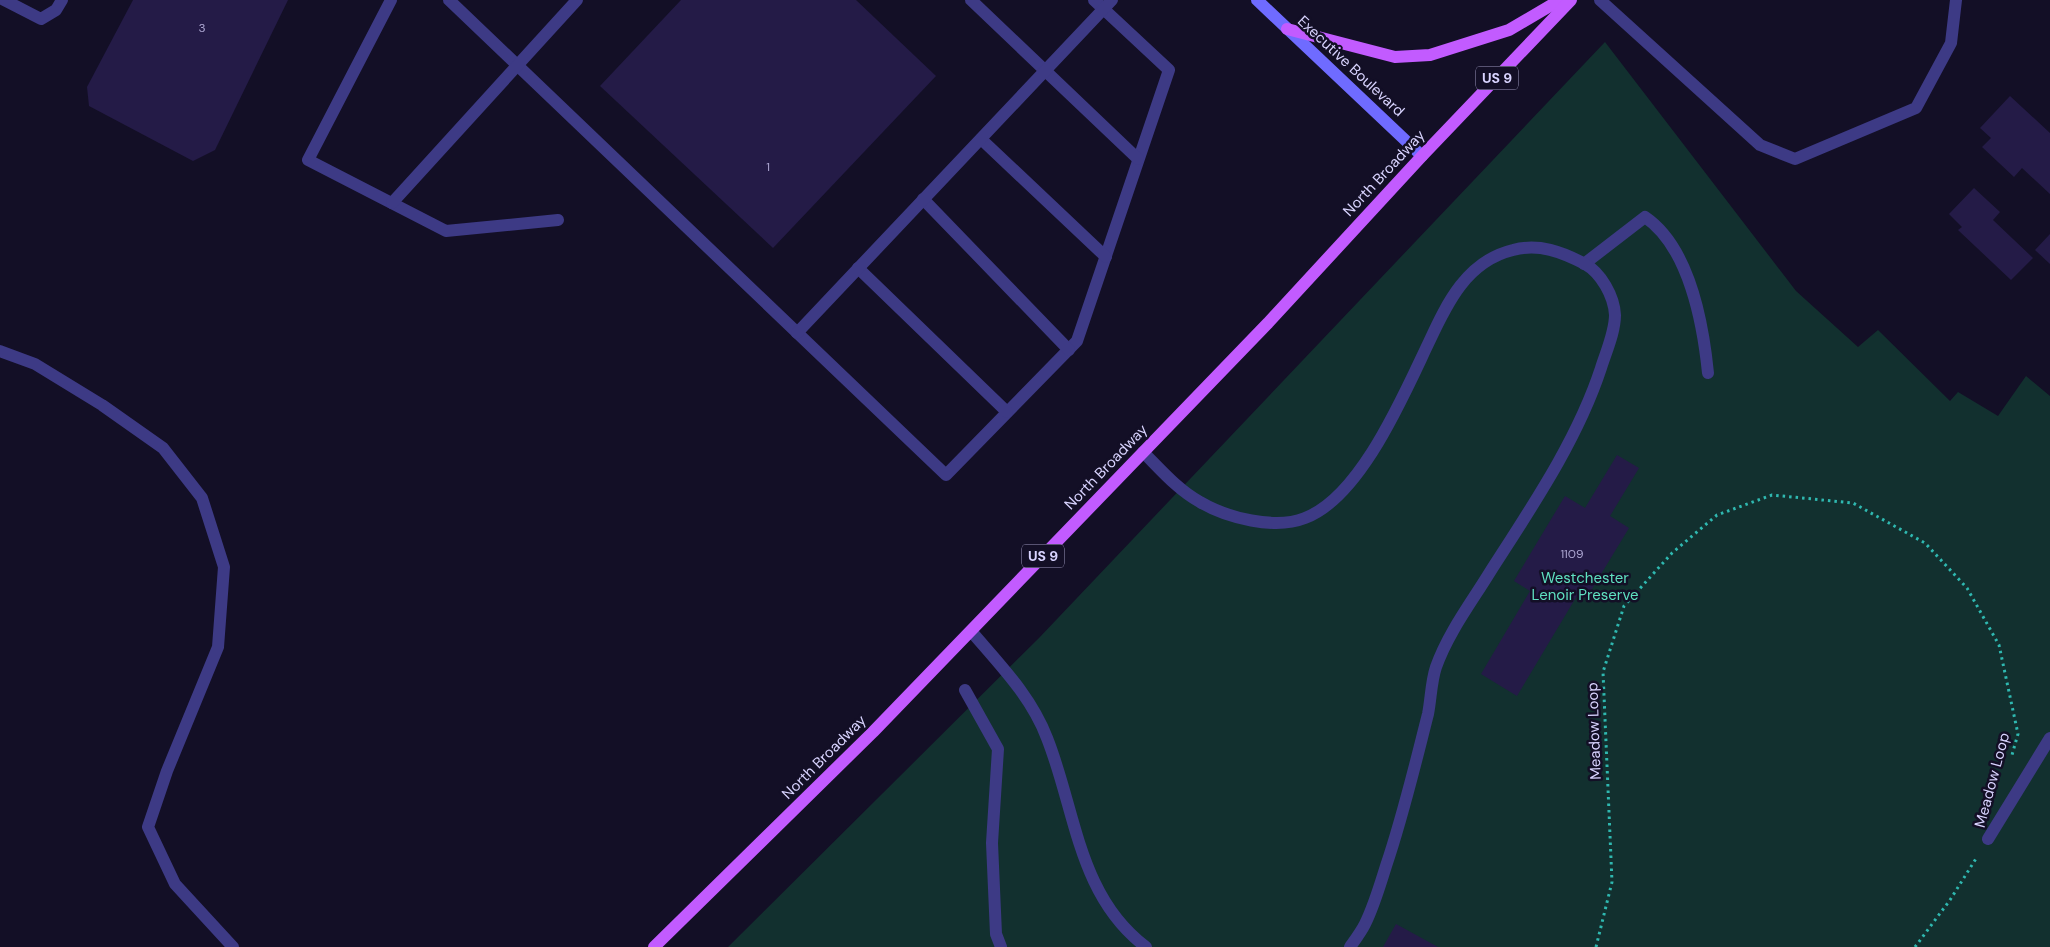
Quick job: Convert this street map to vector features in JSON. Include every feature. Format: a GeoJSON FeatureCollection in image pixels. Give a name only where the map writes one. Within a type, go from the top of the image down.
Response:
{"type":"FeatureCollection","features":[{"type":"Feature","properties":{"kind":"main road","name":"Executive Boulevard"},"geometry":{"type":"LineString","coordinates":[[1257,0],[1422,156]]}},
{"type":"Feature","properties":{"kind":"main road"},"geometry":{"type":"LineString","coordinates":[[1287,29],[1395,57],[1430,55],[1509,30],[1560,0]]}},
{"type":"Feature","properties":{"kind":"main road","name":"North Broadway"},"geometry":{"type":"LineString","coordinates":[[654,947],[873,732],[971,631],[1268,323],[1422,156],[1571,0]]}},
{"type":"Feature","properties":{"kind":"lane"},"geometry":{"type":"LineString","coordinates":[[4,0],[41,19],[56,10],[62,0]]}},
{"type":"Feature","properties":{"kind":"lane"},"geometry":{"type":"LineString","coordinates":[[391,0],[308,160],[446,230],[558,220]]}},
{"type":"Feature","properties":{"kind":"lane"},"geometry":{"type":"LineString","coordinates":[[449,0],[517,65],[797,332],[946,474],[1077,341],[1168,70],[1103,3],[1044,72],[797,332]]}},
{"type":"Feature","properties":{"kind":"lane"},"geometry":{"type":"LineString","coordinates":[[392,203],[576,0]]}},
{"type":"Feature","properties":{"kind":"lane"},"geometry":{"type":"LineString","coordinates":[[971,0],[1044,72],[1138,159]]}},
{"type":"Feature","properties":{"kind":"lane"},"geometry":{"type":"LineString","coordinates":[[1600,0],[1760,145],[1795,159],[1916,108],[1951,43],[1956,0]]}},
{"type":"Feature","properties":{"kind":"lane"},"geometry":{"type":"LineString","coordinates":[[980,139],[1106,257]]}},
{"type":"Feature","properties":{"kind":"lane"},"geometry":{"type":"LineString","coordinates":[[923,199],[1068,350]]}},
{"type":"Feature","properties":{"kind":"lane"},"geometry":{"type":"LineString","coordinates":[[1584,264],[1645,217],[1653,222],[1674,250],[1695,299],[1703,328],[1708,372]]}},
{"type":"Feature","properties":{"kind":"lane"},"geometry":{"type":"LineString","coordinates":[[1143,452],[1178,486],[1199,502],[1216,509],[1252,520],[1273,522],[1292,522],[1308,517],[1327,506],[1360,472],[1376,447],[1443,311],[1458,287],[1475,269],[1494,257],[1512,250],[1531,247],[1556,250],[1592,268],[1602,279],[1610,296],[1615,314],[1612,335],[1588,404],[1524,519],[1459,621],[1435,670],[1431,702],[1401,823],[1365,926],[1350,947]]}},
{"type":"Feature","properties":{"kind":"lane"},"geometry":{"type":"LineString","coordinates":[[858,268],[1008,412]]}},
{"type":"Feature","properties":{"kind":"lane"},"geometry":{"type":"LineString","coordinates":[[0,351],[35,364],[102,405],[163,448],[202,498],[224,567],[218,647],[167,771],[148,827],[175,884],[233,947]]}},
{"type":"Feature","properties":{"kind":"lane"},"geometry":{"type":"LineString","coordinates":[[971,631],[1018,685],[1035,714],[1047,737],[1086,865],[1103,898],[1117,917],[1146,947]]}},
{"type":"Feature","properties":{"kind":"lane"},"geometry":{"type":"LineString","coordinates":[[965,690],[998,749],[992,843],[996,934],[1001,947]]}},
{"type":"Feature","properties":{"kind":"lane"},"geometry":{"type":"LineString","coordinates":[[1988,839],[2050,738]]}},
{"type":"Feature","properties":{"kind":"path","name":"Meadow Loop"},"geometry":{"type":"LineString","coordinates":[[1596,947],[1612,882],[1603,672],[1624,606],[1672,553],[1717,515],[1772,495],[1853,503],[1925,543],[1967,588],[1999,645],[2018,734],[2010,762]]}},
{"type":"Feature","properties":{"kind":"path","name":"Meadow Loop"},"geometry":{"type":"LineString","coordinates":[[1915,947],[1950,900],[1988,839]]}},
{"type":"Feature","properties":{"kind":"green space","name":"Westchester Lenoir Preserve"},"geometry":{"type":"Polygon","coordinates":[[[1605,42],[1796,291],[1858,347],[1878,330],[1950,401],[1958,392],[1998,416],[2026,376],[2050,396],[2050,947],[728,947],[1039,638],[1605,42]]]}},
{"type":"Feature","properties":{"kind":"building"},"geometry":{"type":"Polygon","coordinates":[[[133,0],[288,0],[215,150],[193,161],[89,106],[87,87],[133,0]]]}},
{"type":"Feature","properties":{"kind":"building"},"geometry":{"type":"Polygon","coordinates":[[[681,0],[856,0],[936,76],[773,248],[600,86],[681,0]]]}},
{"type":"Feature","properties":{"kind":"building"},"geometry":{"type":"Polygon","coordinates":[[[2010,96],[2050,133],[2050,194],[2022,168],[2014,177],[1982,147],[1991,138],[1980,128],[2010,96]]]}},
{"type":"Feature","properties":{"kind":"building"},"geometry":{"type":"Polygon","coordinates":[[[1974,188],[2000,212],[1993,220],[2033,258],[2011,280],[1958,230],[1962,227],[1949,214],[1974,188]]]}},
{"type":"Feature","properties":{"kind":"building"},"geometry":{"type":"Polygon","coordinates":[[[2050,234],[2050,264],[2035,250],[2050,234]]]}},
{"type":"Feature","properties":{"kind":"building"},"geometry":{"type":"Polygon","coordinates":[[[1617,455],[1639,468],[1610,516],[1629,528],[1589,594],[1581,589],[1517,696],[1481,674],[1530,591],[1514,581],[1565,496],[1585,508],[1617,455]]]}},
{"type":"Feature","properties":{"kind":"building"},"geometry":{"type":"Polygon","coordinates":[[[1396,924],[1438,947],[1383,947],[1396,924]]]}}]}
